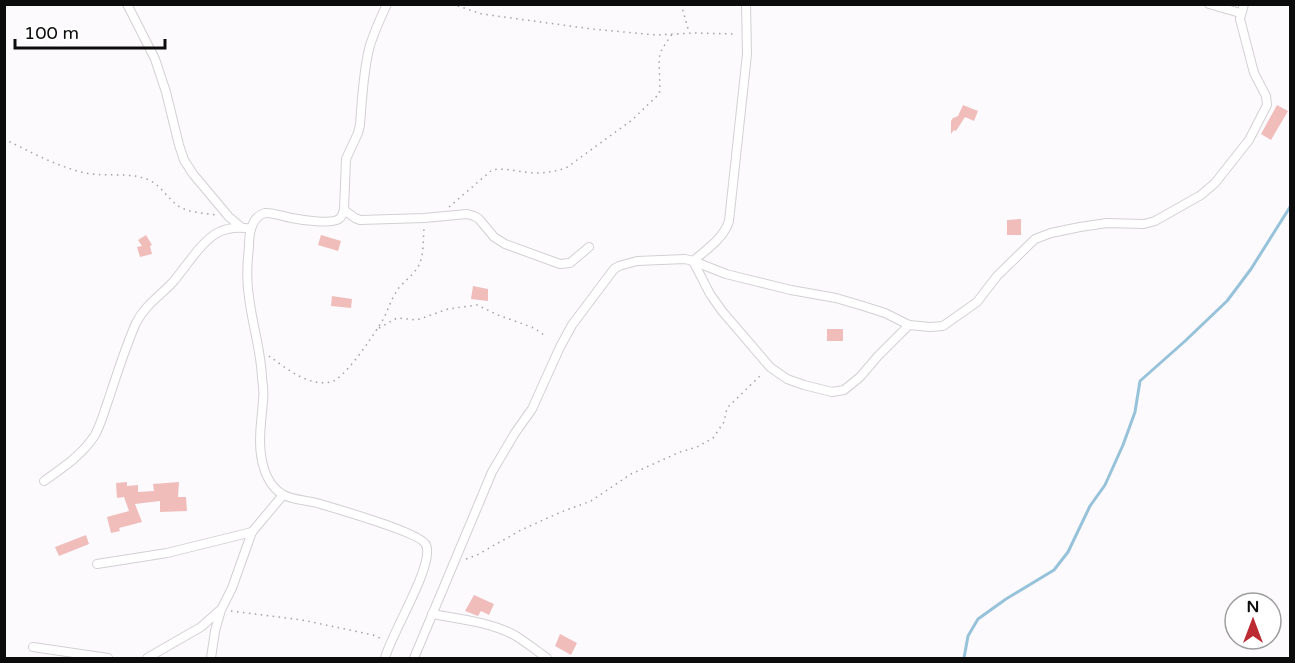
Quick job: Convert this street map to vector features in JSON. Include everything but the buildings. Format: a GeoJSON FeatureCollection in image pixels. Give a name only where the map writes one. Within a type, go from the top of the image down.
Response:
{"type":"FeatureCollection","features":[{"type":"Feature","properties":{"kind":"street"},"geometry":{"type":"LineString","coordinates":[[127,4],[155,59],[184,159],[193,174],[229,217],[241,227]]}},
{"type":"Feature","properties":{"kind":"street"},"geometry":{"type":"LineString","coordinates":[[385,658],[421,580],[427,549],[424,541],[408,532],[283,495],[271,482],[261,454],[263,398],[259,349],[249,297],[247,266],[251,229],[255,220],[263,213],[328,222],[340,219],[344,210],[344,169],[360,126],[369,49],[387,4]]}},
{"type":"Feature","properties":{"kind":"street"},"geometry":{"type":"LineString","coordinates":[[693,261],[724,232],[729,221],[747,54],[746,4]]}},
{"type":"Feature","properties":{"kind":"street"},"geometry":{"type":"LineString","coordinates":[[1209,4],[1240,14]]}},
{"type":"Feature","properties":{"kind":"street"},"geometry":{"type":"LineString","coordinates":[[414,658],[492,472],[532,409],[572,325],[614,269],[637,261],[685,259],[726,274],[836,298],[885,313],[909,325],[944,326],[977,302],[997,276],[1035,239],[1043,235],[1080,227],[1107,223],[1144,224],[1155,221],[1201,195],[1215,183],[1249,140],[1266,105],[1266,96],[1254,73],[1240,19],[1244,4]]}},
{"type":"Feature","properties":{"kind":"street"},"geometry":{"type":"LineString","coordinates":[[344,210],[360,220],[467,214],[474,216],[494,237],[505,244],[560,264],[570,262],[589,247]]}},
{"type":"Feature","properties":{"kind":"street"},"geometry":{"type":"LineString","coordinates":[[44,481],[73,461],[96,433],[123,356],[142,311],[171,284],[217,232],[229,228],[251,229]]}},
{"type":"Feature","properties":{"kind":"street"},"geometry":{"type":"LineString","coordinates":[[693,261],[710,294],[722,311],[770,367],[787,379],[804,385],[832,392],[844,390],[860,377],[909,325]]}},
{"type":"Feature","properties":{"kind":"street"},"geometry":{"type":"LineString","coordinates":[[211,658],[220,610],[232,588],[252,532],[283,495]]}},
{"type":"Feature","properties":{"kind":"street"},"geometry":{"type":"LineString","coordinates":[[98,564],[167,553],[252,532]]}},
{"type":"Feature","properties":{"kind":"street"},"geometry":{"type":"LineString","coordinates":[[147,658],[201,627],[220,610]]}},
{"type":"Feature","properties":{"kind":"street"},"geometry":{"type":"LineString","coordinates":[[432,614],[501,629],[547,658]]}},
{"type":"Feature","properties":{"kind":"street"},"geometry":{"type":"LineString","coordinates":[[33,647],[108,658]]}},
{"type":"Feature","properties":{"kind":"path"},"geometry":{"type":"LineString","coordinates":[[452,4],[482,14],[592,29],[656,35],[746,34]]}},
{"type":"Feature","properties":{"kind":"path"},"geometry":{"type":"LineString","coordinates":[[681,4],[690,33]]}},
{"type":"Feature","properties":{"kind":"path"},"geometry":{"type":"LineString","coordinates":[[437,216],[492,170],[535,173],[553,172],[566,168],[632,120],[659,94],[659,58],[672,34]]}},
{"type":"Feature","properties":{"kind":"path"},"geometry":{"type":"LineString","coordinates":[[4,139],[53,162],[81,172],[134,176],[150,180],[182,208],[229,217]]}},
{"type":"Feature","properties":{"kind":"path"},"geometry":{"type":"LineString","coordinates":[[259,349],[307,380],[319,383],[335,381],[349,368],[378,328],[397,291],[412,277],[420,262],[424,218]]}},
{"type":"Feature","properties":{"kind":"path"},"geometry":{"type":"LineString","coordinates":[[378,328],[398,318],[413,321],[448,309],[477,304],[498,315],[534,328],[544,335]]}},
{"type":"Feature","properties":{"kind":"path"},"geometry":{"type":"LineString","coordinates":[[454,564],[477,555],[521,530],[591,501],[631,474],[680,452],[697,447],[713,438],[724,422],[727,408],[770,367]]}},
{"type":"Feature","properties":{"kind":"path"},"geometry":{"type":"LineString","coordinates":[[220,610],[302,620],[373,635],[391,643]]}},
{"type":"Feature","properties":{"kind":"waterway"},"geometry":{"type":"LineString","coordinates":[[964,658],[968,636],[978,619],[1054,570],[1068,552],[1090,506],[1105,485],[1123,445],[1135,412],[1140,381],[1227,301],[1251,269],[1290,207]]}}]}
